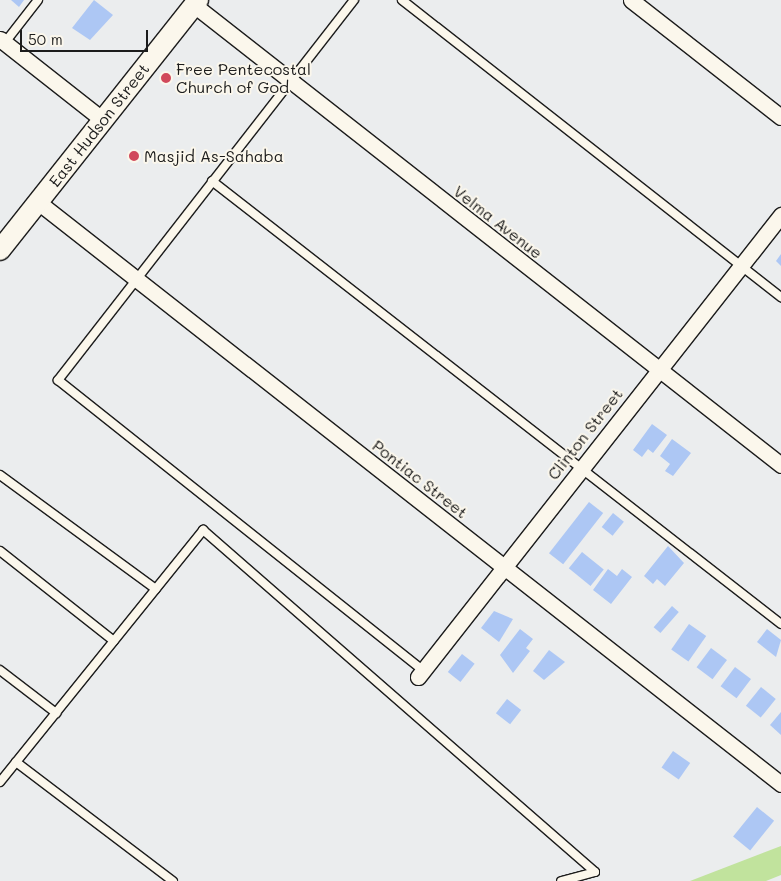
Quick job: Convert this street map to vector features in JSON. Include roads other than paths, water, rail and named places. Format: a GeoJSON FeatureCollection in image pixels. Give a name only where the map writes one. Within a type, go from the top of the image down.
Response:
{"type":"FeatureCollection","features":[{"type":"Feature","properties":{"kind":"main road","name":"East Hudson Street"},"geometry":{"type":"LineString","coordinates":[[0,250],[196,2]]}},
{"type":"Feature","properties":{"kind":"street"},"geometry":{"type":"LineString","coordinates":[[631,0],[781,118]]}},
{"type":"Feature","properties":{"kind":"street","name":"Velma Avenue"},"geometry":{"type":"LineString","coordinates":[[196,2],[290,80],[781,465]]}},
{"type":"Feature","properties":{"kind":"street"},"geometry":{"type":"LineString","coordinates":[[2,43],[103,120]]}},
{"type":"Feature","properties":{"kind":"street","name":"Pontiac Street"},"geometry":{"type":"LineString","coordinates":[[38,202],[781,784]]}},
{"type":"Feature","properties":{"kind":"street","name":"Clinton Street"},"geometry":{"type":"LineString","coordinates":[[420,673],[781,215]]}},
{"type":"Feature","properties":{"kind":"lane"},"geometry":{"type":"LineString","coordinates":[[2,43],[38,0]]}},
{"type":"Feature","properties":{"kind":"lane"},"geometry":{"type":"LineString","coordinates":[[354,0],[58,380],[420,673]]}},
{"type":"Feature","properties":{"kind":"lane"},"geometry":{"type":"LineString","coordinates":[[402,0],[781,297]]}},
{"type":"Feature","properties":{"kind":"lane"},"geometry":{"type":"LineString","coordinates":[[212,181],[781,624]]}},
{"type":"Feature","properties":{"kind":"lane"},"geometry":{"type":"LineString","coordinates":[[0,475],[156,589]]}},
{"type":"Feature","properties":{"kind":"lane"},"geometry":{"type":"LineString","coordinates":[[0,782],[203,530],[595,872],[561,881]]}},
{"type":"Feature","properties":{"kind":"lane"},"geometry":{"type":"LineString","coordinates":[[0,551],[114,642]]}},
{"type":"Feature","properties":{"kind":"lane"},"geometry":{"type":"LineString","coordinates":[[0,670],[56,714]]}},
{"type":"Feature","properties":{"kind":"lane"},"geometry":{"type":"LineString","coordinates":[[16,762],[173,881]]}},
{"type":"Feature","properties":{"kind":"place","name":"Free Pentecostal Church of God"},"geometry":{"type":"Point","coordinates":[166,78]}},
{"type":"Feature","properties":{"kind":"place","name":"Masjid As-Sahaba"},"geometry":{"type":"Point","coordinates":[134,156]}}]}
